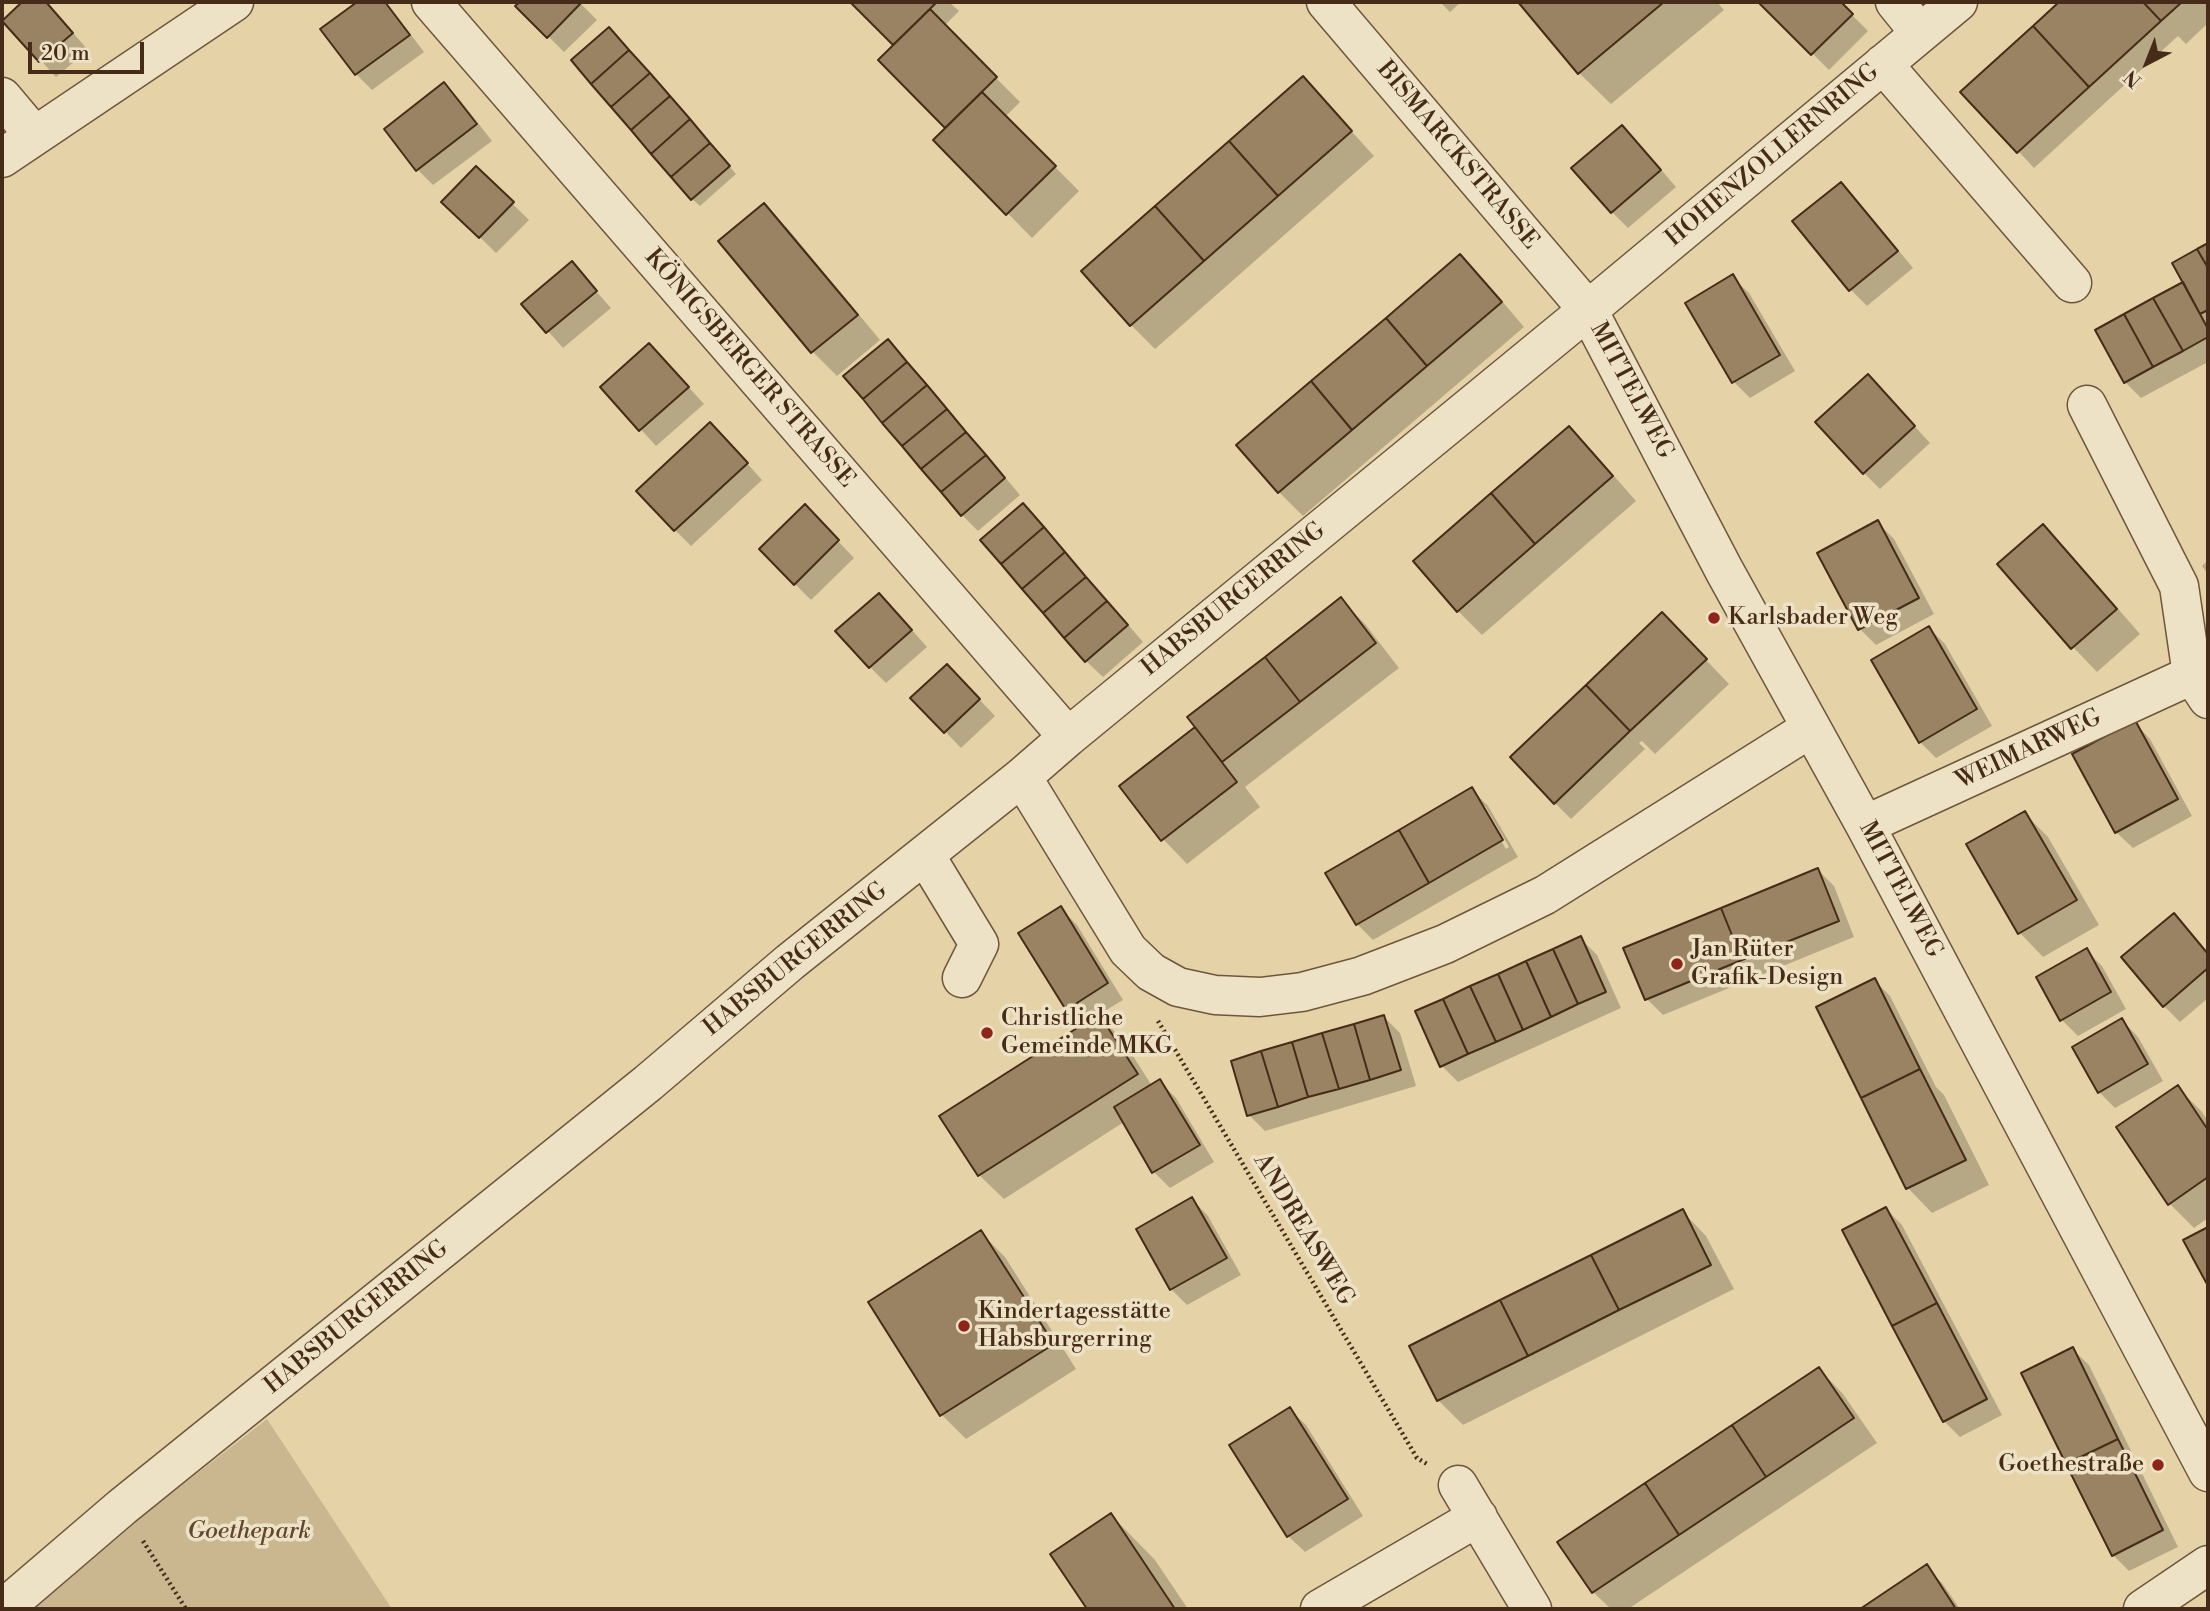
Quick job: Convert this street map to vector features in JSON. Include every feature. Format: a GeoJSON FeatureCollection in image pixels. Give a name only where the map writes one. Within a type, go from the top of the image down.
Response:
{"type":"FeatureCollection","features":[{"type":"Feature","properties":{"kind":"street"},"geometry":{"type":"LineString","coordinates":[[2,158],[234,2]]}},
{"type":"Feature","properties":{"kind":"street","name":"KÖNIGSBERGER STRASSE"},"geometry":{"type":"LineString","coordinates":[[431,2],[1068,737]]}},
{"type":"Feature","properties":{"kind":"street","name":"BISMARCKSTRASSE"},"geometry":{"type":"LineString","coordinates":[[1325,2],[1588,310]]}},
{"type":"Feature","properties":{"kind":"street"},"geometry":{"type":"LineString","coordinates":[[1895,2],[1920,33]]}},
{"type":"Feature","properties":{"kind":"street","name":"HOHENZOLLERNRING"},"geometry":{"type":"LineString","coordinates":[[1588,310],[1958,2]]}},
{"type":"Feature","properties":{"kind":"street"},"geometry":{"type":"LineString","coordinates":[[1883,64],[2072,283]]}},
{"type":"Feature","properties":{"kind":"street"},"geometry":{"type":"LineString","coordinates":[[2,97],[34,135]]}},
{"type":"Feature","properties":{"kind":"street","name":"HABSBURGERRING"},"geometry":{"type":"LineString","coordinates":[[3,1609],[122,1507],[637,1092],[790,962],[1022,777],[1588,310]]}},
{"type":"Feature","properties":{"kind":"street","name":"MITTELWEG"},"geometry":{"type":"LineString","coordinates":[[1588,310],[1724,570],[1865,825],[2208,1472]]}},
{"type":"Feature","properties":{"kind":"street","name":"WEIMARWEG"},"geometry":{"type":"LineString","coordinates":[[1865,825],[2200,687],[2179,586],[2087,405]]}},
{"type":"Feature","properties":{"kind":"street"},"geometry":{"type":"LineString","coordinates":[[1022,777],[1128,950],[1151,972],[1178,986],[1215,995],[1260,997],[1301,992],[1362,976],[1445,944],[1545,895],[1811,729]]}},
{"type":"Feature","properties":{"kind":"street"},"geometry":{"type":"LineString","coordinates":[[925,855],[979,944],[962,978]]}},
{"type":"Feature","properties":{"kind":"street"},"geometry":{"type":"LineString","coordinates":[[1458,1485],[1532,1609]]}},
{"type":"Feature","properties":{"kind":"street"},"geometry":{"type":"LineString","coordinates":[[1320,1609],[1478,1517]]}},
{"type":"Feature","properties":{"kind":"street"},"geometry":{"type":"LineString","coordinates":[[2143,1609],[2208,1565]]}},
{"type":"Feature","properties":{"kind":"path","name":"ANDREASWEG"},"geometry":{"type":"LineString","coordinates":[[1151,972],[1155,1015],[1410,1446],[1418,1458],[1458,1485]]}},
{"type":"Feature","properties":{"kind":"path"},"geometry":{"type":"LineString","coordinates":[[122,1507],[186,1609]]}},
{"type":"Feature","properties":{"kind":"green space","name":"Goethepark"},"geometry":{"type":"Polygon","coordinates":[[[267,1419],[392,1609],[23,1609],[267,1419]]]}},
{"type":"Feature","properties":{"kind":"building"},"geometry":{"type":"Polygon","coordinates":[[[22,2],[46,2],[73,33],[39,62],[2,21],[22,2]]]}},
{"type":"Feature","properties":{"kind":"building"},"geometry":{"type":"Polygon","coordinates":[[[357,2],[385,2],[410,35],[355,75],[320,29],[357,2]]]}},
{"type":"Feature","properties":{"kind":"building"},"geometry":{"type":"Polygon","coordinates":[[[520,2],[582,2],[547,38],[515,6],[520,2]]]}},
{"type":"Feature","properties":{"kind":"building"},"geometry":{"type":"Polygon","coordinates":[[[850,2],[937,2],[893,45],[850,2]]]}},
{"type":"Feature","properties":{"kind":"building"},"geometry":{"type":"Polygon","coordinates":[[[1518,2],[1664,2],[1578,74],[1518,2]]]}},
{"type":"Feature","properties":{"kind":"building"},"geometry":{"type":"Polygon","coordinates":[[[1758,2],[1841,2],[1853,14],[1811,55],[1758,2]]]}},
{"type":"Feature","properties":{"kind":"building"},"geometry":{"type":"Polygon","coordinates":[[[2059,2],[2143,2],[2161,21],[2089,87],[2033,26],[2059,2]]]}},
{"type":"Feature","properties":{"kind":"building"},"geometry":{"type":"Polygon","coordinates":[[[2143,2],[2182,2],[2161,21],[2143,2]]]}},
{"type":"Feature","properties":{"kind":"building"},"geometry":{"type":"Polygon","coordinates":[[[930,9],[997,77],[945,128],[878,60],[930,9]]]}},
{"type":"Feature","properties":{"kind":"building"},"geometry":{"type":"Polygon","coordinates":[[[2033,26],[2089,87],[2017,153],[1960,92],[2033,26]]]}},
{"type":"Feature","properties":{"kind":"building"},"geometry":{"type":"Polygon","coordinates":[[[609,27],[629,50],[591,84],[571,60],[609,27]]]}},
{"type":"Feature","properties":{"kind":"building"},"geometry":{"type":"Polygon","coordinates":[[[629,50],[650,73],[611,107],[591,84],[629,50]]]}},
{"type":"Feature","properties":{"kind":"building"},"geometry":{"type":"Polygon","coordinates":[[[650,73],[670,96],[631,130],[611,107],[650,73]]]}},
{"type":"Feature","properties":{"kind":"building"},"geometry":{"type":"Polygon","coordinates":[[[1303,76],[1352,131],[1278,196],[1229,141],[1303,76]]]}},
{"type":"Feature","properties":{"kind":"building"},"geometry":{"type":"Polygon","coordinates":[[[444,82],[477,124],[416,171],[384,129],[444,82]]]}},
{"type":"Feature","properties":{"kind":"building"},"geometry":{"type":"Polygon","coordinates":[[[982,92],[1056,166],[1006,215],[933,140],[982,92]]]}},
{"type":"Feature","properties":{"kind":"building"},"geometry":{"type":"Polygon","coordinates":[[[670,96],[690,119],[651,154],[631,130],[670,96]]]}},
{"type":"Feature","properties":{"kind":"building"},"geometry":{"type":"Polygon","coordinates":[[[690,119],[710,143],[671,177],[651,154],[690,119]]]}},
{"type":"Feature","properties":{"kind":"building"},"geometry":{"type":"Polygon","coordinates":[[[1622,125],[1661,170],[1611,213],[1571,168],[1622,125]]]}},
{"type":"Feature","properties":{"kind":"building"},"geometry":{"type":"Polygon","coordinates":[[[1229,141],[1278,196],[1204,261],[1155,206],[1229,141]]]}},
{"type":"Feature","properties":{"kind":"building"},"geometry":{"type":"Polygon","coordinates":[[[710,143],[730,166],[691,200],[671,177],[710,143]]]}},
{"type":"Feature","properties":{"kind":"building"},"geometry":{"type":"Polygon","coordinates":[[[476,166],[514,202],[479,238],[441,202],[476,166]]]}},
{"type":"Feature","properties":{"kind":"building"},"geometry":{"type":"Polygon","coordinates":[[[1841,182],[1898,251],[1849,291],[1792,221],[1841,182]]]}},
{"type":"Feature","properties":{"kind":"building"},"geometry":{"type":"Polygon","coordinates":[[[764,203],[858,315],[811,353],[718,241],[764,203]]]}},
{"type":"Feature","properties":{"kind":"building"},"geometry":{"type":"Polygon","coordinates":[[[1155,206],[1204,261],[1130,326],[1081,271],[1155,206]]]}},
{"type":"Feature","properties":{"kind":"building"},"geometry":{"type":"Polygon","coordinates":[[[2208,243],[2208,268],[2197,249],[2208,243]]]}},
{"type":"Feature","properties":{"kind":"building"},"geometry":{"type":"Polygon","coordinates":[[[2197,249],[2208,268],[2208,310],[2200,314],[2172,263],[2197,249]]]}},
{"type":"Feature","properties":{"kind":"building"},"geometry":{"type":"Polygon","coordinates":[[[1460,254],[1502,302],[1427,366],[1386,318],[1460,254]]]}},
{"type":"Feature","properties":{"kind":"building"},"geometry":{"type":"Polygon","coordinates":[[[572,261],[597,291],[546,333],[521,304],[572,261]]]}},
{"type":"Feature","properties":{"kind":"building"},"geometry":{"type":"Polygon","coordinates":[[[1733,274],[1780,355],[1732,383],[1685,303],[1733,274]]]}},
{"type":"Feature","properties":{"kind":"building"},"geometry":{"type":"Polygon","coordinates":[[[2183,282],[2208,329],[2208,337],[2183,351],[2153,298],[2183,282]]]}},
{"type":"Feature","properties":{"kind":"building"},"geometry":{"type":"Polygon","coordinates":[[[2153,298],[2183,351],[2153,367],[2124,314],[2153,298]]]}},
{"type":"Feature","properties":{"kind":"building"},"geometry":{"type":"Polygon","coordinates":[[[2124,314],[2153,367],[2124,383],[2095,330],[2124,314]]]}},
{"type":"Feature","properties":{"kind":"building"},"geometry":{"type":"Polygon","coordinates":[[[1386,318],[1427,366],[1352,430],[1311,381],[1386,318]]]}},
{"type":"Feature","properties":{"kind":"building"},"geometry":{"type":"Polygon","coordinates":[[[888,339],[907,362],[863,399],[843,376],[888,339]]]}},
{"type":"Feature","properties":{"kind":"building"},"geometry":{"type":"Polygon","coordinates":[[[649,343],[689,387],[639,431],[600,387],[649,343]]]}},
{"type":"Feature","properties":{"kind":"building"},"geometry":{"type":"Polygon","coordinates":[[[907,362],[927,385],[882,423],[863,399],[907,362]]]}},
{"type":"Feature","properties":{"kind":"building"},"geometry":{"type":"Polygon","coordinates":[[[1868,374],[1915,426],[1863,474],[1815,422],[1868,374]]]}},
{"type":"Feature","properties":{"kind":"building"},"geometry":{"type":"Polygon","coordinates":[[[1311,381],[1352,430],[1278,493],[1236,445],[1311,381]]]}},
{"type":"Feature","properties":{"kind":"building"},"geometry":{"type":"Polygon","coordinates":[[[927,385],[947,409],[902,446],[882,423],[927,385]]]}},
{"type":"Feature","properties":{"kind":"building"},"geometry":{"type":"Polygon","coordinates":[[[947,409],[966,432],[921,469],[902,446],[947,409]]]}},
{"type":"Feature","properties":{"kind":"building"},"geometry":{"type":"Polygon","coordinates":[[[710,422],[748,463],[674,531],[636,491],[710,422]]]}},
{"type":"Feature","properties":{"kind":"building"},"geometry":{"type":"Polygon","coordinates":[[[1569,426],[1613,476],[1535,544],[1491,493],[1569,426]]]}},
{"type":"Feature","properties":{"kind":"building"},"geometry":{"type":"Polygon","coordinates":[[[966,432],[986,455],[941,492],[921,469],[966,432]]]}},
{"type":"Feature","properties":{"kind":"building"},"geometry":{"type":"Polygon","coordinates":[[[986,455],[1005,478],[961,516],[941,492],[986,455]]]}},
{"type":"Feature","properties":{"kind":"building"},"geometry":{"type":"Polygon","coordinates":[[[1491,493],[1535,544],[1457,612],[1413,561],[1491,493]]]}},
{"type":"Feature","properties":{"kind":"building"},"geometry":{"type":"Polygon","coordinates":[[[1023,503],[1044,527],[1001,564],[980,540],[1023,503]]]}},
{"type":"Feature","properties":{"kind":"building"},"geometry":{"type":"Polygon","coordinates":[[[805,504],[839,540],[794,585],[759,549],[805,504]]]}},
{"type":"Feature","properties":{"kind":"building"},"geometry":{"type":"Polygon","coordinates":[[[1878,520],[1919,598],[1858,630],[1817,553],[1878,520]]]}},
{"type":"Feature","properties":{"kind":"building"},"geometry":{"type":"Polygon","coordinates":[[[2043,524],[2117,609],[2071,649],[1997,564],[2043,524]]]}},
{"type":"Feature","properties":{"kind":"building"},"geometry":{"type":"Polygon","coordinates":[[[1044,527],[1065,552],[1022,589],[1001,564],[1044,527]]]}},
{"type":"Feature","properties":{"kind":"building"},"geometry":{"type":"Polygon","coordinates":[[[1065,552],[1086,577],[1043,613],[1022,589],[1065,552]]]}},
{"type":"Feature","properties":{"kind":"building"},"geometry":{"type":"Polygon","coordinates":[[[1086,577],[1107,601],[1064,638],[1043,613],[1086,577]]]}},
{"type":"Feature","properties":{"kind":"building"},"geometry":{"type":"Polygon","coordinates":[[[879,593],[912,630],[869,668],[835,631],[879,593]]]}},
{"type":"Feature","properties":{"kind":"building"},"geometry":{"type":"Polygon","coordinates":[[[1341,597],[1376,643],[1300,702],[1265,657],[1341,597]]]}},
{"type":"Feature","properties":{"kind":"building"},"geometry":{"type":"Polygon","coordinates":[[[1107,601],[1128,625],[1085,662],[1064,638],[1107,601]]]}},
{"type":"Feature","properties":{"kind":"building"},"geometry":{"type":"Polygon","coordinates":[[[1662,612],[1707,659],[1630,731],[1586,685],[1662,612]]]}},
{"type":"Feature","properties":{"kind":"building"},"geometry":{"type":"Polygon","coordinates":[[[1929,626],[1977,709],[1919,743],[1871,660],[1929,626]]]}},
{"type":"Feature","properties":{"kind":"building"},"geometry":{"type":"Polygon","coordinates":[[[1265,657],[1300,702],[1222,762],[1187,717],[1265,657]]]}},
{"type":"Feature","properties":{"kind":"building"},"geometry":{"type":"Polygon","coordinates":[[[947,664],[980,699],[944,733],[910,698],[947,664]]]}},
{"type":"Feature","properties":{"kind":"building"},"geometry":{"type":"Polygon","coordinates":[[[1586,685],[1630,731],[1554,804],[1510,757],[1586,685]]]}},
{"type":"Feature","properties":{"kind":"building"},"geometry":{"type":"Polygon","coordinates":[[[2135,720],[2178,799],[2115,833],[2072,754],[2135,720]]]}},
{"type":"Feature","properties":{"kind":"building"},"geometry":{"type":"Polygon","coordinates":[[[1195,727],[1237,782],[1161,841],[1119,786],[1195,727]]]}},
{"type":"Feature","properties":{"kind":"building"},"geometry":{"type":"Polygon","coordinates":[[[1472,787],[1503,840],[1429,883],[1399,830],[1472,787]]]}},
{"type":"Feature","properties":{"kind":"building"},"geometry":{"type":"Polygon","coordinates":[[[2025,811],[2077,900],[2018,934],[1966,844],[2025,811]]]}},
{"type":"Feature","properties":{"kind":"building"},"geometry":{"type":"Polygon","coordinates":[[[1399,830],[1429,883],[1356,925],[1325,873],[1399,830]]]}},
{"type":"Feature","properties":{"kind":"building"},"geometry":{"type":"Polygon","coordinates":[[[1818,868],[1839,921],[1742,960],[1721,908],[1818,868]]]}},
{"type":"Feature","properties":{"kind":"building"},"geometry":{"type":"Polygon","coordinates":[[[1061,906],[1108,983],[1066,1010],[1018,933],[1061,906]]]}},
{"type":"Feature","properties":{"kind":"building"},"geometry":{"type":"Polygon","coordinates":[[[1721,908],[1742,960],[1645,1000],[1623,948],[1721,908]]]}},
{"type":"Feature","properties":{"kind":"building"},"geometry":{"type":"Polygon","coordinates":[[[2174,913],[2208,954],[2208,968],[2163,1007],[2121,957],[2174,913]]]}},
{"type":"Feature","properties":{"kind":"building"},"geometry":{"type":"Polygon","coordinates":[[[1581,936],[1606,992],[1578,1004],[1553,949],[1581,936]]]}},
{"type":"Feature","properties":{"kind":"building"},"geometry":{"type":"Polygon","coordinates":[[[2087,948],[2111,992],[2060,1021],[2036,977],[2087,948]]]}},
{"type":"Feature","properties":{"kind":"building"},"geometry":{"type":"Polygon","coordinates":[[[1553,949],[1578,1004],[1551,1017],[1526,961],[1553,949]]]}},
{"type":"Feature","properties":{"kind":"building"},"geometry":{"type":"Polygon","coordinates":[[[1526,961],[1551,1017],[1523,1030],[1498,974],[1526,961]]]}},
{"type":"Feature","properties":{"kind":"building"},"geometry":{"type":"Polygon","coordinates":[[[1498,974],[1523,1030],[1496,1042],[1470,986],[1498,974]]]}},
{"type":"Feature","properties":{"kind":"building"},"geometry":{"type":"Polygon","coordinates":[[[1875,978],[1920,1069],[1861,1098],[1816,1007],[1875,978]]]}},
{"type":"Feature","properties":{"kind":"building"},"geometry":{"type":"Polygon","coordinates":[[[1470,986],[1496,1042],[1468,1054],[1443,999],[1470,986]]]}},
{"type":"Feature","properties":{"kind":"building"},"geometry":{"type":"Polygon","coordinates":[[[1443,999],[1468,1054],[1440,1067],[1415,1011],[1443,999]]]}},
{"type":"Feature","properties":{"kind":"building"},"geometry":{"type":"Polygon","coordinates":[[[1099,1014],[1138,1074],[978,1176],[939,1116],[1099,1014]]]}},
{"type":"Feature","properties":{"kind":"building"},"geometry":{"type":"Polygon","coordinates":[[[1384,1015],[1401,1070],[1370,1080],[1354,1024],[1384,1015]]]}},
{"type":"Feature","properties":{"kind":"building"},"geometry":{"type":"Polygon","coordinates":[[[2122,1018],[2148,1064],[2098,1093],[2072,1047],[2122,1018]]]}},
{"type":"Feature","properties":{"kind":"building"},"geometry":{"type":"Polygon","coordinates":[[[1354,1024],[1370,1080],[1339,1089],[1322,1033],[1354,1024]]]}},
{"type":"Feature","properties":{"kind":"building"},"geometry":{"type":"Polygon","coordinates":[[[1322,1033],[1339,1089],[1308,1097],[1292,1042],[1322,1033]]]}},
{"type":"Feature","properties":{"kind":"building"},"geometry":{"type":"Polygon","coordinates":[[[1292,1042],[1308,1097],[1278,1107],[1261,1051],[1292,1042]]]}},
{"type":"Feature","properties":{"kind":"building"},"geometry":{"type":"Polygon","coordinates":[[[1261,1051],[1278,1107],[1247,1116],[1231,1061],[1261,1051]]]}},
{"type":"Feature","properties":{"kind":"building"},"geometry":{"type":"Polygon","coordinates":[[[1920,1069],[1966,1160],[1906,1189],[1861,1098],[1920,1069]]]}},
{"type":"Feature","properties":{"kind":"building"},"geometry":{"type":"Polygon","coordinates":[[[1160,1079],[1200,1145],[1152,1173],[1114,1107],[1160,1079]]]}},
{"type":"Feature","properties":{"kind":"building"},"geometry":{"type":"Polygon","coordinates":[[[2178,1085],[2208,1130],[2208,1177],[2168,1205],[2116,1127],[2178,1085]]]}},
{"type":"Feature","properties":{"kind":"building"},"geometry":{"type":"Polygon","coordinates":[[[1192,1197],[1227,1258],[1170,1290],[1136,1229],[1192,1197]]]}},
{"type":"Feature","properties":{"kind":"building"},"geometry":{"type":"Polygon","coordinates":[[[1886,1207],[1937,1303],[1892,1326],[1842,1230],[1886,1207]]]}},
{"type":"Feature","properties":{"kind":"building"},"geometry":{"type":"Polygon","coordinates":[[[1683,1209],[1711,1265],[1619,1310],[1591,1255],[1683,1209]]]}},
{"type":"Feature","properties":{"kind":"building"},"geometry":{"type":"Polygon","coordinates":[[[2208,1227],[2208,1286],[2183,1240],[2208,1227]]]}},
{"type":"Feature","properties":{"kind":"building"},"geometry":{"type":"Polygon","coordinates":[[[981,1230],[1054,1344],[940,1416],[868,1302],[981,1230]]]}},
{"type":"Feature","properties":{"kind":"building"},"geometry":{"type":"Polygon","coordinates":[[[1591,1255],[1619,1310],[1528,1356],[1500,1300],[1591,1255]]]}},
{"type":"Feature","properties":{"kind":"building"},"geometry":{"type":"Polygon","coordinates":[[[1500,1300],[1528,1356],[1437,1401],[1409,1346],[1500,1300]]]}},
{"type":"Feature","properties":{"kind":"building"},"geometry":{"type":"Polygon","coordinates":[[[1937,1303],[1987,1399],[1943,1422],[1892,1326],[1937,1303]]]}},
{"type":"Feature","properties":{"kind":"building"},"geometry":{"type":"Polygon","coordinates":[[[2073,1347],[2118,1439],[2066,1464],[2021,1373],[2073,1347]]]}},
{"type":"Feature","properties":{"kind":"building"},"geometry":{"type":"Polygon","coordinates":[[[1819,1367],[1854,1418],[1766,1477],[1732,1425],[1819,1367]]]}},
{"type":"Feature","properties":{"kind":"building"},"geometry":{"type":"Polygon","coordinates":[[[1290,1407],[1348,1499],[1287,1537],[1229,1445],[1290,1407]]]}},
{"type":"Feature","properties":{"kind":"building"},"geometry":{"type":"Polygon","coordinates":[[[1732,1425],[1766,1477],[1679,1535],[1645,1483],[1732,1425]]]}},
{"type":"Feature","properties":{"kind":"building"},"geometry":{"type":"Polygon","coordinates":[[[2118,1439],[2163,1530],[2112,1556],[2066,1464],[2118,1439]]]}},
{"type":"Feature","properties":{"kind":"building"},"geometry":{"type":"Polygon","coordinates":[[[1645,1483],[1679,1535],[1592,1593],[1557,1542],[1645,1483]]]}},
{"type":"Feature","properties":{"kind":"building"},"geometry":{"type":"Polygon","coordinates":[[[1111,1513],[1175,1609],[1087,1609],[1050,1554],[1111,1513]]]}},
{"type":"Feature","properties":{"kind":"building"},"geometry":{"type":"Polygon","coordinates":[[[1927,1564],[1956,1609],[1860,1609],[1927,1564]]]}},
{"type":"Feature","properties":{"kind":"place","name":"Karlsbader Weg"},"geometry":{"type":"Point","coordinates":[1714,618]}},
{"type":"Feature","properties":{"kind":"place","name":"Jan Rüter Grafik-Design"},"geometry":{"type":"Point","coordinates":[1677,964]}},
{"type":"Feature","properties":{"kind":"place","name":"Christliche Gemeinde MKG"},"geometry":{"type":"Point","coordinates":[987,1033]}},
{"type":"Feature","properties":{"kind":"place","name":"Kindertagesstätte Habsburgerring"},"geometry":{"type":"Point","coordinates":[964,1326]}},
{"type":"Feature","properties":{"kind":"place","name":"Goethestraße"},"geometry":{"type":"Point","coordinates":[2158,1465]}}]}
